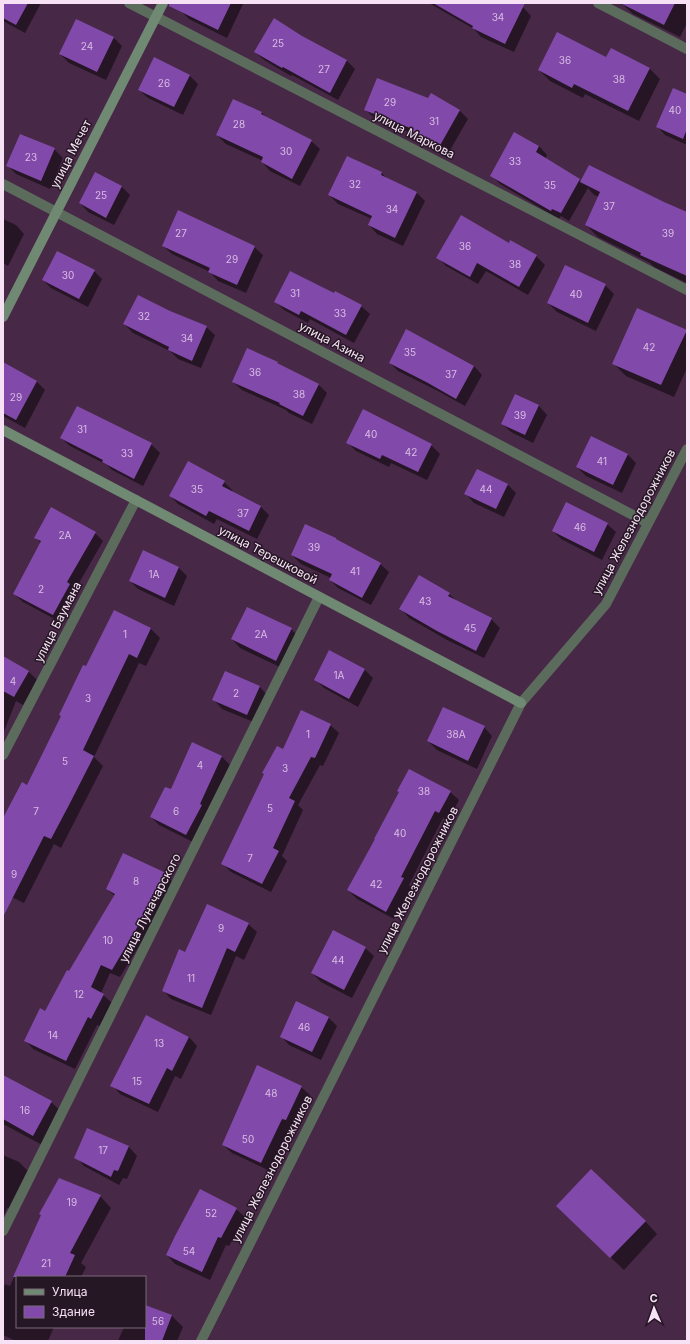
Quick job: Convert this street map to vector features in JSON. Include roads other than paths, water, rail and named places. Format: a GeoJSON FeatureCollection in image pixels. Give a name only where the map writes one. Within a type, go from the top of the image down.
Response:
{"type":"FeatureCollection","features":[{"type":"Feature","properties":{"kind":"street","name":"улица Маркова"},"geometry":{"type":"LineString","coordinates":[[129,3],[687,290]]}},
{"type":"Feature","properties":{"kind":"street","name":"улица Мечет"},"geometry":{"type":"LineString","coordinates":[[3,317],[163,3]]}},
{"type":"Feature","properties":{"kind":"street"},"geometry":{"type":"LineString","coordinates":[[598,3],[687,49]]}},
{"type":"Feature","properties":{"kind":"street","name":"улица Азина"},"geometry":{"type":"LineString","coordinates":[[3,184],[648,523]]}},
{"type":"Feature","properties":{"kind":"street","name":"улица Терешковой"},"geometry":{"type":"LineString","coordinates":[[3,430],[521,703]]}},
{"type":"Feature","properties":{"kind":"street","name":"улица Железнодорожников"},"geometry":{"type":"LineString","coordinates":[[201,1341],[521,703],[606,604],[687,449]]}},
{"type":"Feature","properties":{"kind":"street","name":"улица Баумана"},"geometry":{"type":"LineString","coordinates":[[3,755],[136,500]]}},
{"type":"Feature","properties":{"kind":"street","name":"улица Луначарского"},"geometry":{"type":"LineString","coordinates":[[3,1231],[319,597]]}}]}
